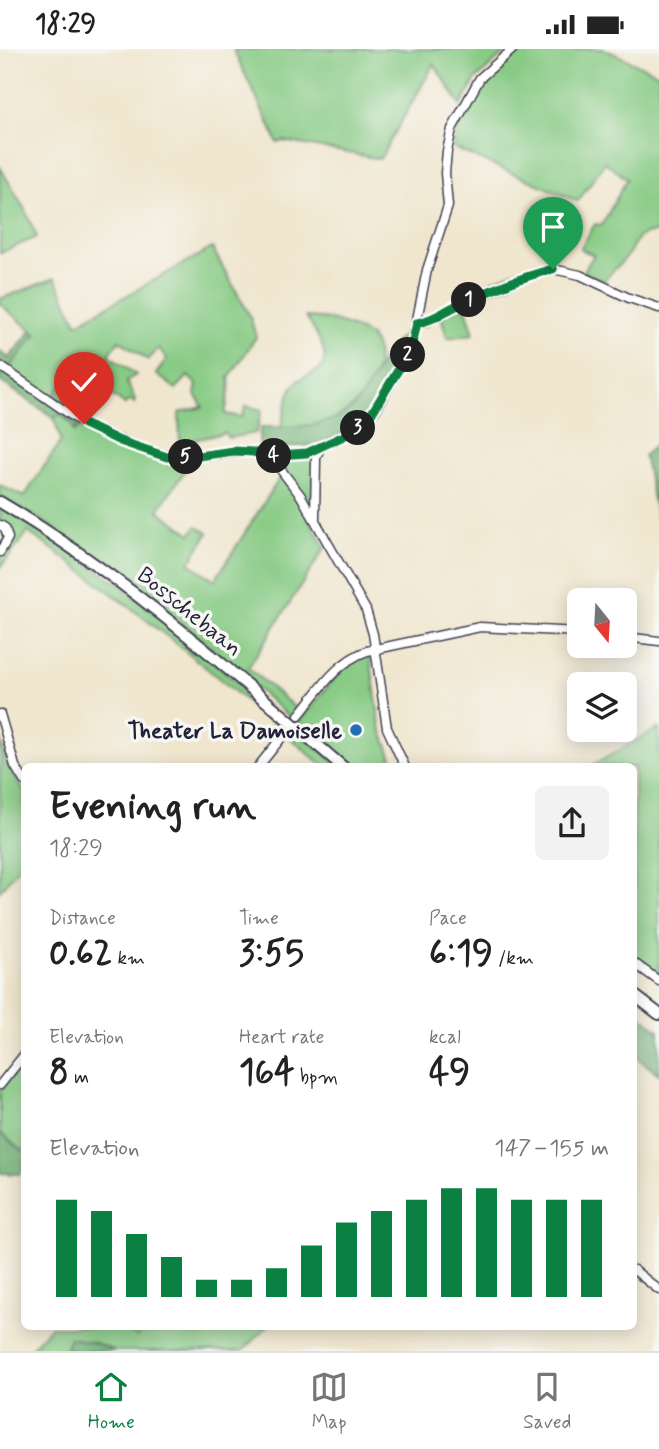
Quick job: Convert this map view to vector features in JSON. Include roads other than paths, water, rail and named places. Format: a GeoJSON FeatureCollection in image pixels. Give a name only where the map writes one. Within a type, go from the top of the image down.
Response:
{"type":"FeatureCollection","features":[{"type":"Feature","properties":{"kind":"main road","name":"Bosschebaan"},"geometry":{"type":"LineString","coordinates":[[0,502],[103,568],[188,635],[338,763]]}},
{"type":"Feature","properties":{"kind":"main road"},"geometry":{"type":"LineString","coordinates":[[637,997],[659,1014]]}},
{"type":"Feature","properties":{"kind":"street"},"geometry":{"type":"LineString","coordinates":[[0,366],[84,424],[157,454],[180,458],[244,451],[265,456],[307,453],[359,428],[375,411],[411,349],[427,270],[448,205],[446,151],[452,129],[480,78],[513,49]]}},
{"type":"Feature","properties":{"kind":"street"},"geometry":{"type":"LineString","coordinates":[[417,323],[427,322],[461,304],[553,269],[580,275],[629,298],[659,308]]}},
{"type":"Feature","properties":{"kind":"street"},"geometry":{"type":"LineString","coordinates":[[315,520],[316,458],[320,447]]}},
{"type":"Feature","properties":{"kind":"street"},"geometry":{"type":"LineString","coordinates":[[265,456],[275,462],[290,480],[366,610],[376,649],[387,728],[403,763]]}},
{"type":"Feature","properties":{"kind":"street"},"geometry":{"type":"LineString","coordinates":[[0,525],[5,528],[8,538],[0,552]]}},
{"type":"Feature","properties":{"kind":"street"},"geometry":{"type":"LineString","coordinates":[[299,715],[334,672],[356,655],[480,627],[567,631]]}},
{"type":"Feature","properties":{"kind":"street"},"geometry":{"type":"LineString","coordinates":[[637,638],[659,641]]}},
{"type":"Feature","properties":{"kind":"street"},"geometry":{"type":"LineString","coordinates":[[0,714],[15,766],[21,777]]}},
{"type":"Feature","properties":{"kind":"street"},"geometry":{"type":"LineString","coordinates":[[261,763],[282,737]]}},
{"type":"Feature","properties":{"kind":"street"},"geometry":{"type":"LineString","coordinates":[[637,965],[659,981]]}},
{"type":"Feature","properties":{"kind":"street"},"geometry":{"type":"LineString","coordinates":[[0,1085],[21,1059]]}},
{"type":"Feature","properties":{"kind":"street"},"geometry":{"type":"LineString","coordinates":[[637,1272],[659,1290]]}},
{"type":"Feature","properties":{"kind":"place","name":"Theater La Damoiselle"},"geometry":{"type":"Point","coordinates":[356,730]}}]}
